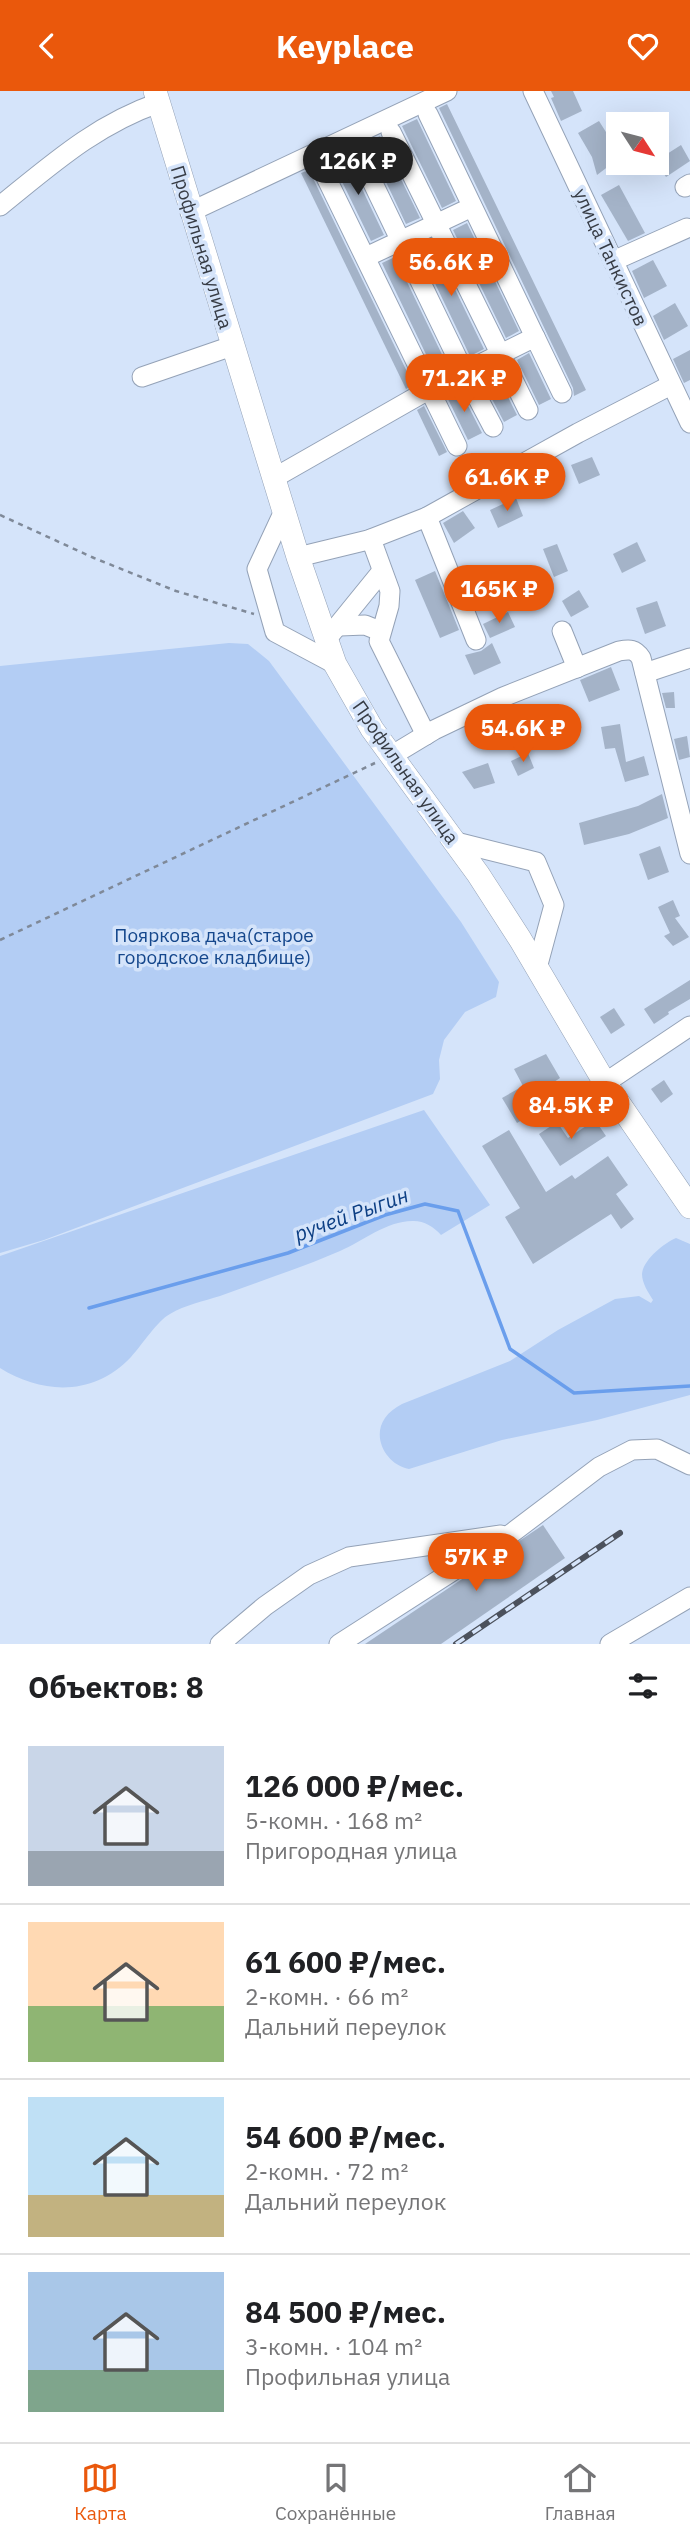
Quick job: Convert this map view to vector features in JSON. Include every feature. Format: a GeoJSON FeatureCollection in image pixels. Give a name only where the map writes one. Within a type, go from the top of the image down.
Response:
{"type":"FeatureCollection","features":[{"type":"Feature","properties":{"kind":"main road","name":"Профильная улица"},"geometry":{"type":"LineString","coordinates":[[157,97],[190,212],[298,557],[333,633],[335,664],[353,700],[391,756],[456,842],[537,968],[605,1083],[690,1207]]}},
{"type":"Feature","properties":{"kind":"street"},"geometry":{"type":"LineString","coordinates":[[190,212],[447,91]]}},
{"type":"Feature","properties":{"kind":"street","name":"улица Танкистов"},"geometry":{"type":"LineString","coordinates":[[533,91],[690,422]]}},
{"type":"Feature","properties":{"kind":"street"},"geometry":{"type":"LineString","coordinates":[[0,206],[111,122],[157,97]]}},
{"type":"Feature","properties":{"kind":"street"},"geometry":{"type":"LineString","coordinates":[[428,114],[562,393]]}},
{"type":"Feature","properties":{"kind":"street"},"geometry":{"type":"LineString","coordinates":[[391,132],[528,410]]}},
{"type":"Feature","properties":{"kind":"street"},"geometry":{"type":"LineString","coordinates":[[355,146],[464,372],[494,427]]}},
{"type":"Feature","properties":{"kind":"street"},"geometry":{"type":"LineString","coordinates":[[320,165],[457,446]]}},
{"type":"Feature","properties":{"kind":"street"},"geometry":{"type":"LineString","coordinates":[[366,257],[472,207]]}},
{"type":"Feature","properties":{"kind":"street"},"geometry":{"type":"LineString","coordinates":[[613,261],[687,228]]}},
{"type":"Feature","properties":{"kind":"street"},"geometry":{"type":"LineString","coordinates":[[274,478],[430,389],[535,337]]}},
{"type":"Feature","properties":{"kind":"street"},"geometry":{"type":"LineString","coordinates":[[142,377],[232,346]]}},
{"type":"Feature","properties":{"kind":"street"},"geometry":{"type":"LineString","coordinates":[[298,557],[371,539],[427,517],[671,385]]}},
{"type":"Feature","properties":{"kind":"street"},"geometry":{"type":"LineString","coordinates":[[284,511],[257,569],[275,632],[335,664]]}},
{"type":"Feature","properties":{"kind":"street"},"geometry":{"type":"LineString","coordinates":[[427,517],[476,640]]}},
{"type":"Feature","properties":{"kind":"street"},"geometry":{"type":"LineString","coordinates":[[371,539],[390,591],[389,606],[379,641],[426,735]]}},
{"type":"Feature","properties":{"kind":"street"},"geometry":{"type":"LineString","coordinates":[[333,633],[382,571]]}},
{"type":"Feature","properties":{"kind":"street"},"geometry":{"type":"LineString","coordinates":[[333,633],[365,625],[380,631]]}},
{"type":"Feature","properties":{"kind":"street"},"geometry":{"type":"LineString","coordinates":[[562,631],[577,668]]}},
{"type":"Feature","properties":{"kind":"street"},"geometry":{"type":"LineString","coordinates":[[391,756],[447,722],[502,697],[619,651],[631,649],[641,658],[690,854]]}},
{"type":"Feature","properties":{"kind":"street"},"geometry":{"type":"LineString","coordinates":[[645,673],[690,658]]}},
{"type":"Feature","properties":{"kind":"street"},"geometry":{"type":"LineString","coordinates":[[456,842],[536,862],[554,905],[537,968]]}},
{"type":"Feature","properties":{"kind":"street"},"geometry":{"type":"LineString","coordinates":[[605,1083],[690,1026]]}},
{"type":"Feature","properties":{"kind":"street"},"geometry":{"type":"LineString","coordinates":[[339,1644],[512,1533],[599,1467],[632,1450],[657,1449],[690,1465]]}},
{"type":"Feature","properties":{"kind":"street"},"geometry":{"type":"LineString","coordinates":[[220,1644],[265,1606],[309,1575],[349,1557],[512,1533]]}},
{"type":"Feature","properties":{"kind":"street"},"geometry":{"type":"LineString","coordinates":[[610,1644],[690,1597]]}},
{"type":"Feature","properties":{"kind":"path"},"geometry":{"type":"LineString","coordinates":[[0,515],[94,558],[176,591],[271,619]]}},
{"type":"Feature","properties":{"kind":"path"},"geometry":{"type":"LineString","coordinates":[[0,940],[391,756]]}},
{"type":"Feature","properties":{"kind":"green space","name":"Пояркова дача(старое городское кладбище)"},"geometry":{"type":"Polygon","coordinates":[[[229,643],[248,644],[269,661],[461,922],[499,982],[496,997],[465,1012],[444,1040],[439,1060],[440,1079],[433,1094],[44,1240],[0,1253],[0,666],[229,643]]]}},
{"type":"Feature","properties":{"kind":"green space"},"geometry":{"type":"Polygon","coordinates":[[[424,1110],[490,1205],[441,1235],[421,1222],[395,1224],[310,1263],[182,1308],[160,1322],[117,1370],[85,1385],[51,1387],[16,1377],[0,1368],[0,1256],[424,1110]]]}},
{"type":"Feature","properties":{"kind":"green space"},"geometry":{"type":"Polygon","coordinates":[[[676,1238],[690,1244],[690,1395],[597,1420],[502,1440],[409,1469],[388,1456],[381,1442],[381,1426],[388,1414],[402,1404],[510,1361],[558,1330],[615,1299],[639,1296],[651,1303],[653,1300],[643,1281],[643,1269],[655,1253],[676,1238]]]}},
{"type":"Feature","properties":{"kind":"building"},"geometry":{"type":"Polygon","coordinates":[[[551,91],[573,91],[582,111],[561,121],[551,98],[554,97],[551,91]]]}},
{"type":"Feature","properties":{"kind":"building"},"geometry":{"type":"Polygon","coordinates":[[[447,104],[586,390],[574,396],[573,388],[439,108],[447,104]]]}},
{"type":"Feature","properties":{"kind":"building"},"geometry":{"type":"Polygon","coordinates":[[[417,119],[456,201],[442,208],[402,126],[417,119]]]}},
{"type":"Feature","properties":{"kind":"building"},"geometry":{"type":"Polygon","coordinates":[[[599,121],[606,132],[606,168],[597,175],[592,157],[578,133],[599,121]]]}},
{"type":"Feature","properties":{"kind":"building"},"geometry":{"type":"Polygon","coordinates":[[[380,136],[420,218],[406,224],[367,142],[380,136]]]}},
{"type":"Feature","properties":{"kind":"building"},"geometry":{"type":"Polygon","coordinates":[[[681,145],[690,161],[669,175],[669,153],[681,145]]]}},
{"type":"Feature","properties":{"kind":"building"},"geometry":{"type":"Polygon","coordinates":[[[345,153],[384,235],[371,241],[331,159],[345,153]]]}},
{"type":"Feature","properties":{"kind":"building"},"geometry":{"type":"Polygon","coordinates":[[[309,170],[413,384],[406,389],[301,173],[309,170]]]}},
{"type":"Feature","properties":{"kind":"building"},"geometry":{"type":"Polygon","coordinates":[[[619,185],[645,233],[628,241],[601,195],[619,185]]]}},
{"type":"Feature","properties":{"kind":"building"},"geometry":{"type":"Polygon","coordinates":[[[467,223],[519,331],[506,338],[453,230],[467,223]]]}},
{"type":"Feature","properties":{"kind":"building"},"geometry":{"type":"Polygon","coordinates":[[[431,240],[484,349],[470,356],[417,246],[431,240]]]}},
{"type":"Feature","properties":{"kind":"building"},"geometry":{"type":"Polygon","coordinates":[[[395,257],[448,367],[435,373],[382,263],[395,257]]]}},
{"type":"Feature","properties":{"kind":"building"},"geometry":{"type":"Polygon","coordinates":[[[653,260],[667,286],[644,298],[632,271],[653,260]]]}},
{"type":"Feature","properties":{"kind":"building"},"geometry":{"type":"Polygon","coordinates":[[[675,303],[688,326],[664,340],[653,316],[675,303]]]}},
{"type":"Feature","properties":{"kind":"building"},"geometry":{"type":"Polygon","coordinates":[[[690,350],[690,380],[684,383],[673,359],[690,350]]]}},
{"type":"Feature","properties":{"kind":"building"},"geometry":{"type":"Polygon","coordinates":[[[529,353],[551,399],[539,405],[517,360],[529,353]]]}},
{"type":"Feature","properties":{"kind":"building"},"geometry":{"type":"Polygon","coordinates":[[[495,371],[517,415],[504,422],[481,378],[495,371]]]}},
{"type":"Feature","properties":{"kind":"building"},"geometry":{"type":"Polygon","coordinates":[[[459,388],[482,433],[468,440],[446,395],[459,388]]]}},
{"type":"Feature","properties":{"kind":"building"},"geometry":{"type":"Polygon","coordinates":[[[424,406],[447,452],[439,456],[417,410],[424,406]]]}},
{"type":"Feature","properties":{"kind":"building"},"geometry":{"type":"Polygon","coordinates":[[[592,457],[600,475],[579,484],[571,465],[592,457]]]}},
{"type":"Feature","properties":{"kind":"building"},"geometry":{"type":"Polygon","coordinates":[[[551,462],[559,477],[537,488],[530,474],[551,462]]]}},
{"type":"Feature","properties":{"kind":"building"},"geometry":{"type":"Polygon","coordinates":[[[516,498],[523,516],[498,528],[490,510],[516,498]]]}},
{"type":"Feature","properties":{"kind":"building"},"geometry":{"type":"Polygon","coordinates":[[[463,511],[475,528],[454,543],[443,523],[463,511]]]}},
{"type":"Feature","properties":{"kind":"building"},"geometry":{"type":"Polygon","coordinates":[[[637,542],[646,561],[622,573],[613,554],[637,542]]]}},
{"type":"Feature","properties":{"kind":"building"},"geometry":{"type":"Polygon","coordinates":[[[557,544],[568,571],[554,577],[543,549],[557,544]]]}},
{"type":"Feature","properties":{"kind":"building"},"geometry":{"type":"Polygon","coordinates":[[[435,571],[459,630],[440,638],[415,580],[435,571]]]}},
{"type":"Feature","properties":{"kind":"building"},"geometry":{"type":"Polygon","coordinates":[[[579,590],[589,607],[571,617],[562,601],[579,590]]]}},
{"type":"Feature","properties":{"kind":"building"},"geometry":{"type":"Polygon","coordinates":[[[657,601],[666,626],[645,634],[636,608],[657,601]]]}},
{"type":"Feature","properties":{"kind":"building"},"geometry":{"type":"Polygon","coordinates":[[[508,612],[515,627],[490,638],[483,624],[508,612]]]}},
{"type":"Feature","properties":{"kind":"building"},"geometry":{"type":"Polygon","coordinates":[[[492,643],[501,663],[474,675],[465,655],[481,651],[492,643]]]}},
{"type":"Feature","properties":{"kind":"building"},"geometry":{"type":"Polygon","coordinates":[[[611,667],[620,690],[589,702],[580,680],[611,667]]]}},
{"type":"Feature","properties":{"kind":"building"},"geometry":{"type":"Polygon","coordinates":[[[674,692],[675,708],[666,708],[662,693],[674,692]]]}},
{"type":"Feature","properties":{"kind":"building"},"geometry":{"type":"Polygon","coordinates":[[[546,711],[553,730],[534,737],[527,718],[546,711]]]}},
{"type":"Feature","properties":{"kind":"building"},"geometry":{"type":"Polygon","coordinates":[[[620,724],[626,762],[644,756],[649,775],[625,782],[615,748],[605,749],[601,727],[620,724]]]}},
{"type":"Feature","properties":{"kind":"building"},"geometry":{"type":"Polygon","coordinates":[[[687,736],[690,757],[679,760],[674,739],[687,736]]]}},
{"type":"Feature","properties":{"kind":"building"},"geometry":{"type":"Polygon","coordinates":[[[528,753],[534,768],[518,776],[511,761],[528,753]]]}},
{"type":"Feature","properties":{"kind":"building"},"geometry":{"type":"Polygon","coordinates":[[[488,763],[495,783],[474,789],[462,772],[488,763]]]}},
{"type":"Feature","properties":{"kind":"building"},"geometry":{"type":"Polygon","coordinates":[[[662,794],[668,818],[629,834],[584,845],[579,823],[638,806],[662,794]]]}},
{"type":"Feature","properties":{"kind":"building"},"geometry":{"type":"Polygon","coordinates":[[[660,846],[669,872],[648,880],[639,854],[660,846]]]}},
{"type":"Feature","properties":{"kind":"building"},"geometry":{"type":"Polygon","coordinates":[[[673,900],[680,916],[675,918],[689,937],[673,946],[664,936],[670,933],[658,907],[673,900]]]}},
{"type":"Feature","properties":{"kind":"building"},"geometry":{"type":"Polygon","coordinates":[[[690,980],[690,999],[654,1024],[644,1009],[690,980]]]}},
{"type":"Feature","properties":{"kind":"building"},"geometry":{"type":"Polygon","coordinates":[[[614,1008],[625,1025],[611,1034],[600,1017],[614,1008]]]}},
{"type":"Feature","properties":{"kind":"building"},"geometry":{"type":"Polygon","coordinates":[[[546,1054],[560,1078],[545,1088],[553,1102],[517,1123],[502,1098],[523,1086],[514,1069],[546,1054]]]}},
{"type":"Feature","properties":{"kind":"building"},"geometry":{"type":"Polygon","coordinates":[[[664,1080],[673,1094],[661,1103],[651,1089],[664,1080]]]}},
{"type":"Feature","properties":{"kind":"building"},"geometry":{"type":"Polygon","coordinates":[[[595,1120],[606,1136],[560,1166],[539,1134],[557,1122],[568,1138],[595,1120]]]}},
{"type":"Feature","properties":{"kind":"building"},"geometry":{"type":"Polygon","coordinates":[[[509,1130],[546,1192],[572,1175],[575,1179],[608,1156],[628,1185],[616,1194],[634,1219],[621,1229],[611,1214],[533,1264],[505,1217],[520,1208],[482,1146],[509,1130]]]}},
{"type":"Feature","properties":{"kind":"building"},"geometry":{"type":"Polygon","coordinates":[[[543,1525],[565,1558],[441,1644],[365,1644],[543,1525]]]}},
{"type":"Feature","properties":{"kind":"waterway","name":"ручей Рыгин"},"geometry":{"type":"LineString","coordinates":[[89,1308],[288,1253],[385,1215],[425,1204],[458,1211],[510,1349],[574,1393],[690,1386]]}},
{"type":"Feature","properties":{"kind":"railway"},"geometry":{"type":"LineString","coordinates":[[456,1644],[620,1533]]}}]}
